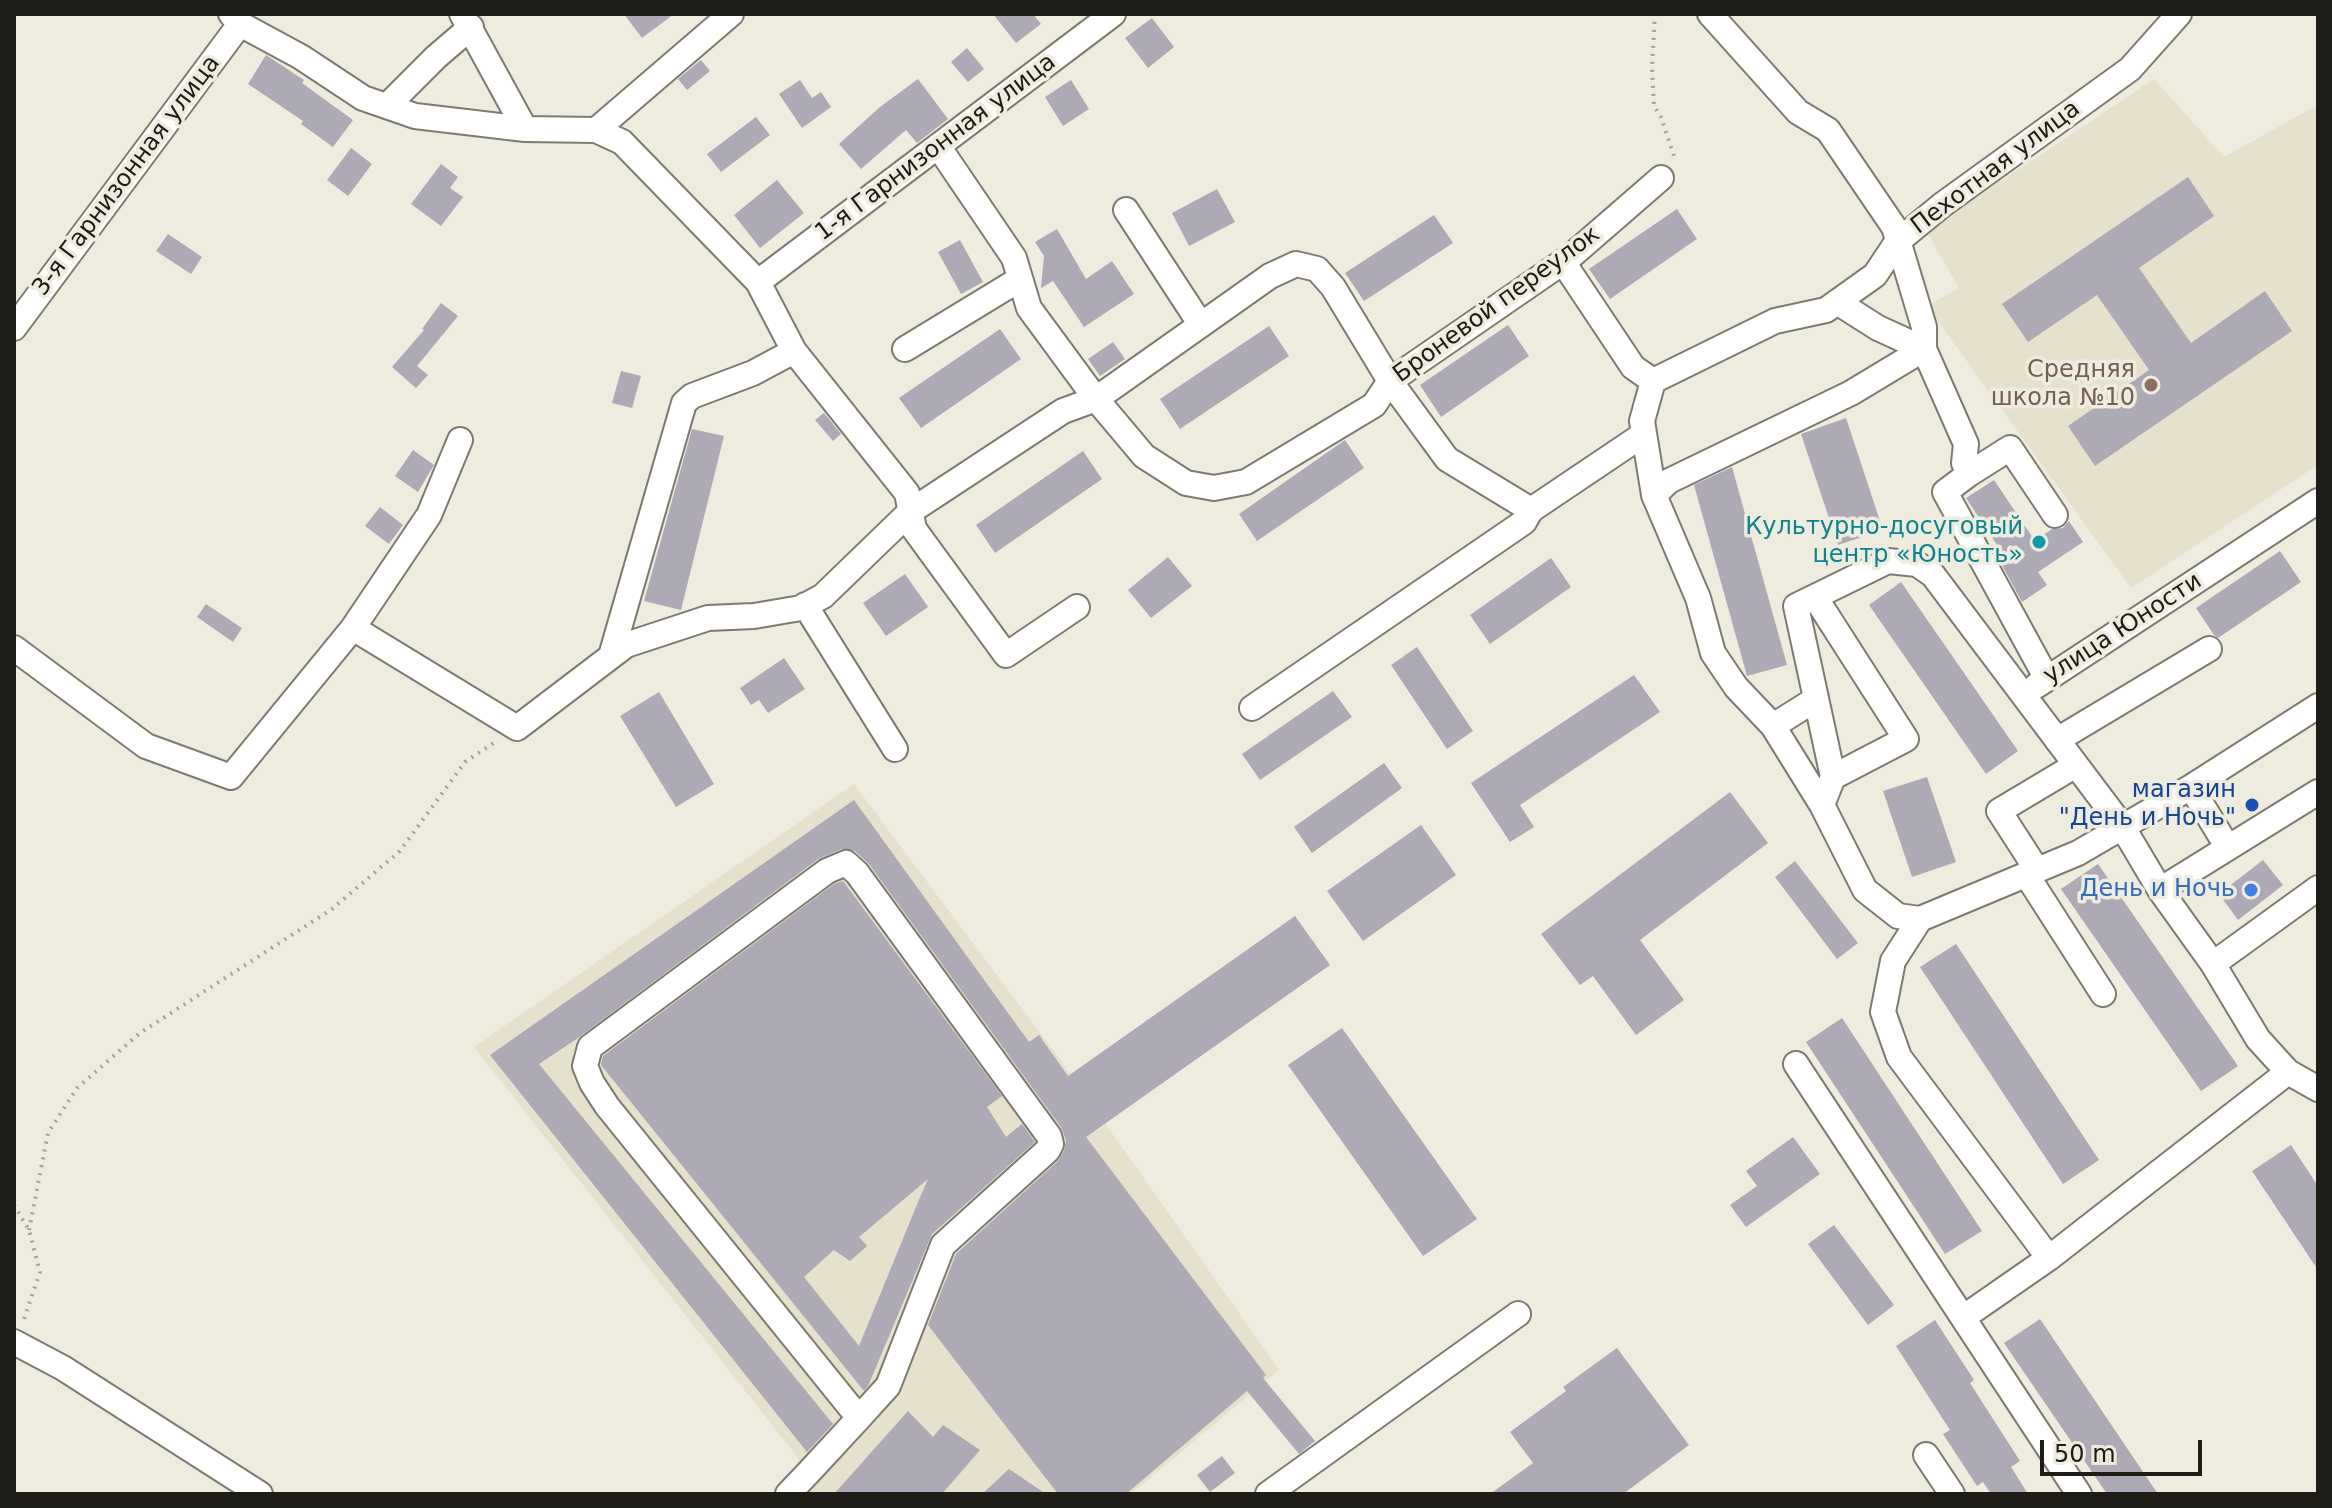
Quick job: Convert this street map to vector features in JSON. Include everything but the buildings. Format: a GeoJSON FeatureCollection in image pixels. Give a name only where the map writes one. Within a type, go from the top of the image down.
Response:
{"type":"FeatureCollection","features":[{"type":"Feature","properties":{"kind":"street"},"geometry":{"type":"LineString","coordinates":[[596,130],[731,14]]}},
{"type":"Feature","properties":{"kind":"street","name":"1-я Гарнизонная улица"},"geometry":{"type":"LineString","coordinates":[[758,282],[1113,14]]}},
{"type":"Feature","properties":{"kind":"street"},"geometry":{"type":"LineString","coordinates":[[1710,14],[1798,112],[1828,130],[1894,227],[1924,327],[1924,349],[1966,444],[1967,468]]}},
{"type":"Feature","properties":{"kind":"street","name":"Пехотная улица"},"geometry":{"type":"LineString","coordinates":[[1653,381],[1775,321],[1826,310],[1875,275],[1897,242],[1942,205],[2130,69],[2179,14]]}},
{"type":"Feature","properties":{"kind":"street"},"geometry":{"type":"LineString","coordinates":[[235,19],[363,98],[415,116],[525,129],[596,130],[622,142],[758,282],[794,351],[907,493],[914,529],[1006,655],[1077,607]]}},
{"type":"Feature","properties":{"kind":"street","name":"3-я Гарнизонная улица"},"geometry":{"type":"LineString","coordinates":[[14,328],[235,19]]}},
{"type":"Feature","properties":{"kind":"street"},"geometry":{"type":"LineString","coordinates":[[387,106],[436,57],[466,20],[525,129]]}},
{"type":"Feature","properties":{"kind":"street","name":"Броневой переулок"},"geometry":{"type":"LineString","coordinates":[[938,146],[1014,258],[1029,308],[1096,399],[1144,456],[1186,483],[1214,488],[1246,482],[1374,405],[1390,381],[1563,262],[1661,178]]}},
{"type":"Feature","properties":{"kind":"street"},"geometry":{"type":"LineString","coordinates":[[1126,210],[1201,325]]}},
{"type":"Feature","properties":{"kind":"street"},"geometry":{"type":"LineString","coordinates":[[1563,262],[1633,367],[1653,381],[1642,421],[1654,495],[1698,598],[1713,653],[1736,687],[1773,726],[1822,805],[1865,890],[1898,916],[1920,919],[2078,853],[2191,787],[2318,706]]}},
{"type":"Feature","properties":{"kind":"street"},"geometry":{"type":"LineString","coordinates":[[353,628],[517,728],[626,645],[708,618],[754,616],[805,605],[823,596],[911,511],[1063,411],[1096,399],[1270,276],[1296,264],[1317,269],[1333,287],[1390,381],[1447,459],[1531,510]]}},
{"type":"Feature","properties":{"kind":"street"},"geometry":{"type":"LineString","coordinates":[[905,349],[1020,279]]}},
{"type":"Feature","properties":{"kind":"street"},"geometry":{"type":"LineString","coordinates":[[1837,302],[1878,328],[1924,349]]}},
{"type":"Feature","properties":{"kind":"street"},"geometry":{"type":"LineString","coordinates":[[1654,495],[1669,481],[1851,393],[1924,349]]}},
{"type":"Feature","properties":{"kind":"street"},"geometry":{"type":"LineString","coordinates":[[611,656],[684,403],[692,396],[753,373],[794,351]]}},
{"type":"Feature","properties":{"kind":"street"},"geometry":{"type":"LineString","coordinates":[[1252,708],[1524,522],[1531,510],[1644,434]]}},
{"type":"Feature","properties":{"kind":"street"},"geometry":{"type":"LineString","coordinates":[[14,648],[146,746],[231,777],[353,628],[429,515],[460,440]]}},
{"type":"Feature","properties":{"kind":"street"},"geometry":{"type":"LineString","coordinates":[[2047,679],[1945,492],[1967,468],[2010,448],[2055,515]]}},
{"type":"Feature","properties":{"kind":"street","name":"улица Юности"},"geometry":{"type":"LineString","coordinates":[[2318,501],[2022,695],[2122,826],[2160,890],[2213,964],[2258,1039],[2288,1072],[2318,1089]]}},
{"type":"Feature","properties":{"kind":"street"},"geometry":{"type":"LineString","coordinates":[[1822,805],[1833,777],[1796,606],[1888,561],[1917,564],[1933,575],[2022,695]]}},
{"type":"Feature","properties":{"kind":"street"},"geometry":{"type":"LineString","coordinates":[[1815,597],[1906,739],[1833,777]]}},
{"type":"Feature","properties":{"kind":"street"},"geometry":{"type":"LineString","coordinates":[[805,605],[895,749]]}},
{"type":"Feature","properties":{"kind":"street"},"geometry":{"type":"LineString","coordinates":[[2057,740],[2209,649]]}},
{"type":"Feature","properties":{"kind":"street"},"geometry":{"type":"LineString","coordinates":[[1773,726],[1816,699]]}},
{"type":"Feature","properties":{"kind":"street"},"geometry":{"type":"LineString","coordinates":[[2076,765],[1999,811],[2103,994]]}},
{"type":"Feature","properties":{"kind":"street"},"geometry":{"type":"LineString","coordinates":[[2191,787],[2228,848]]}},
{"type":"Feature","properties":{"kind":"street"},"geometry":{"type":"LineString","coordinates":[[2160,890],[2318,792]]}},
{"type":"Feature","properties":{"kind":"street"},"geometry":{"type":"LineString","coordinates":[[788,1494],[859,1418],[888,1386],[943,1245],[1051,1144],[1049,1136],[857,873],[846,863],[827,871],[590,1047],[585,1066],[607,1106],[859,1418]]}},
{"type":"Feature","properties":{"kind":"street"},"geometry":{"type":"LineString","coordinates":[[2213,964],[2318,888]]}},
{"type":"Feature","properties":{"kind":"street"},"geometry":{"type":"LineString","coordinates":[[1920,919],[1893,961],[1883,1012],[1899,1057],[2049,1258]]}},
{"type":"Feature","properties":{"kind":"street"},"geometry":{"type":"LineString","coordinates":[[1796,1064],[2079,1494]]}},
{"type":"Feature","properties":{"kind":"street"},"geometry":{"type":"LineString","coordinates":[[1964,1317],[2049,1258],[2288,1072]]}},
{"type":"Feature","properties":{"kind":"street"},"geometry":{"type":"LineString","coordinates":[[1268,1494],[1518,1314]]}},
{"type":"Feature","properties":{"kind":"street"},"geometry":{"type":"LineString","coordinates":[[15,1343],[63,1368],[260,1494]]}},
{"type":"Feature","properties":{"kind":"street"},"geometry":{"type":"LineString","coordinates":[[1926,1455],[1952,1494]]}},
{"type":"Feature","properties":{"kind":"path"},"geometry":{"type":"LineString","coordinates":[[1655,14],[1652,67],[1654,106],[1661,117],[1674,156],[1661,178]]}},
{"type":"Feature","properties":{"kind":"path"},"geometry":{"type":"LineString","coordinates":[[29,1230],[48,1133],[77,1088],[140,1033],[332,909],[400,851],[465,762],[517,728]]}},
{"type":"Feature","properties":{"kind":"path"},"geometry":{"type":"LineString","coordinates":[[14,1205],[29,1230],[40,1272],[15,1343]]}},
{"type":"Feature","properties":{"kind":"shaded area","name":"Средняя школа №10"},"geometry":{"type":"Polygon","coordinates":[[[2154,79],[2224,157],[2318,105],[2318,465],[2131,588],[1927,306],[1959,288],[1926,231],[2154,79]]]}},
{"type":"Feature","properties":{"kind":"shaded area"},"geometry":{"type":"Polygon","coordinates":[[[854,784],[1062,1062],[1279,1370],[1131,1494],[809,1494],[818,1483],[474,1047],[854,784]]]}},
{"type":"Feature","properties":{"kind":"place","name":"Средняя школа №10"},"geometry":{"type":"Point","coordinates":[2151,385]}},
{"type":"Feature","properties":{"kind":"place","name":"Культурно-досуговый центр «Юность»"},"geometry":{"type":"Point","coordinates":[2039,542]}},
{"type":"Feature","properties":{"kind":"place","name":"магазин \"День и Ночь\""},"geometry":{"type":"Point","coordinates":[2252,805]}},
{"type":"Feature","properties":{"kind":"place","name":"День и Ночь"},"geometry":{"type":"Point","coordinates":[2251,890]}}]}
